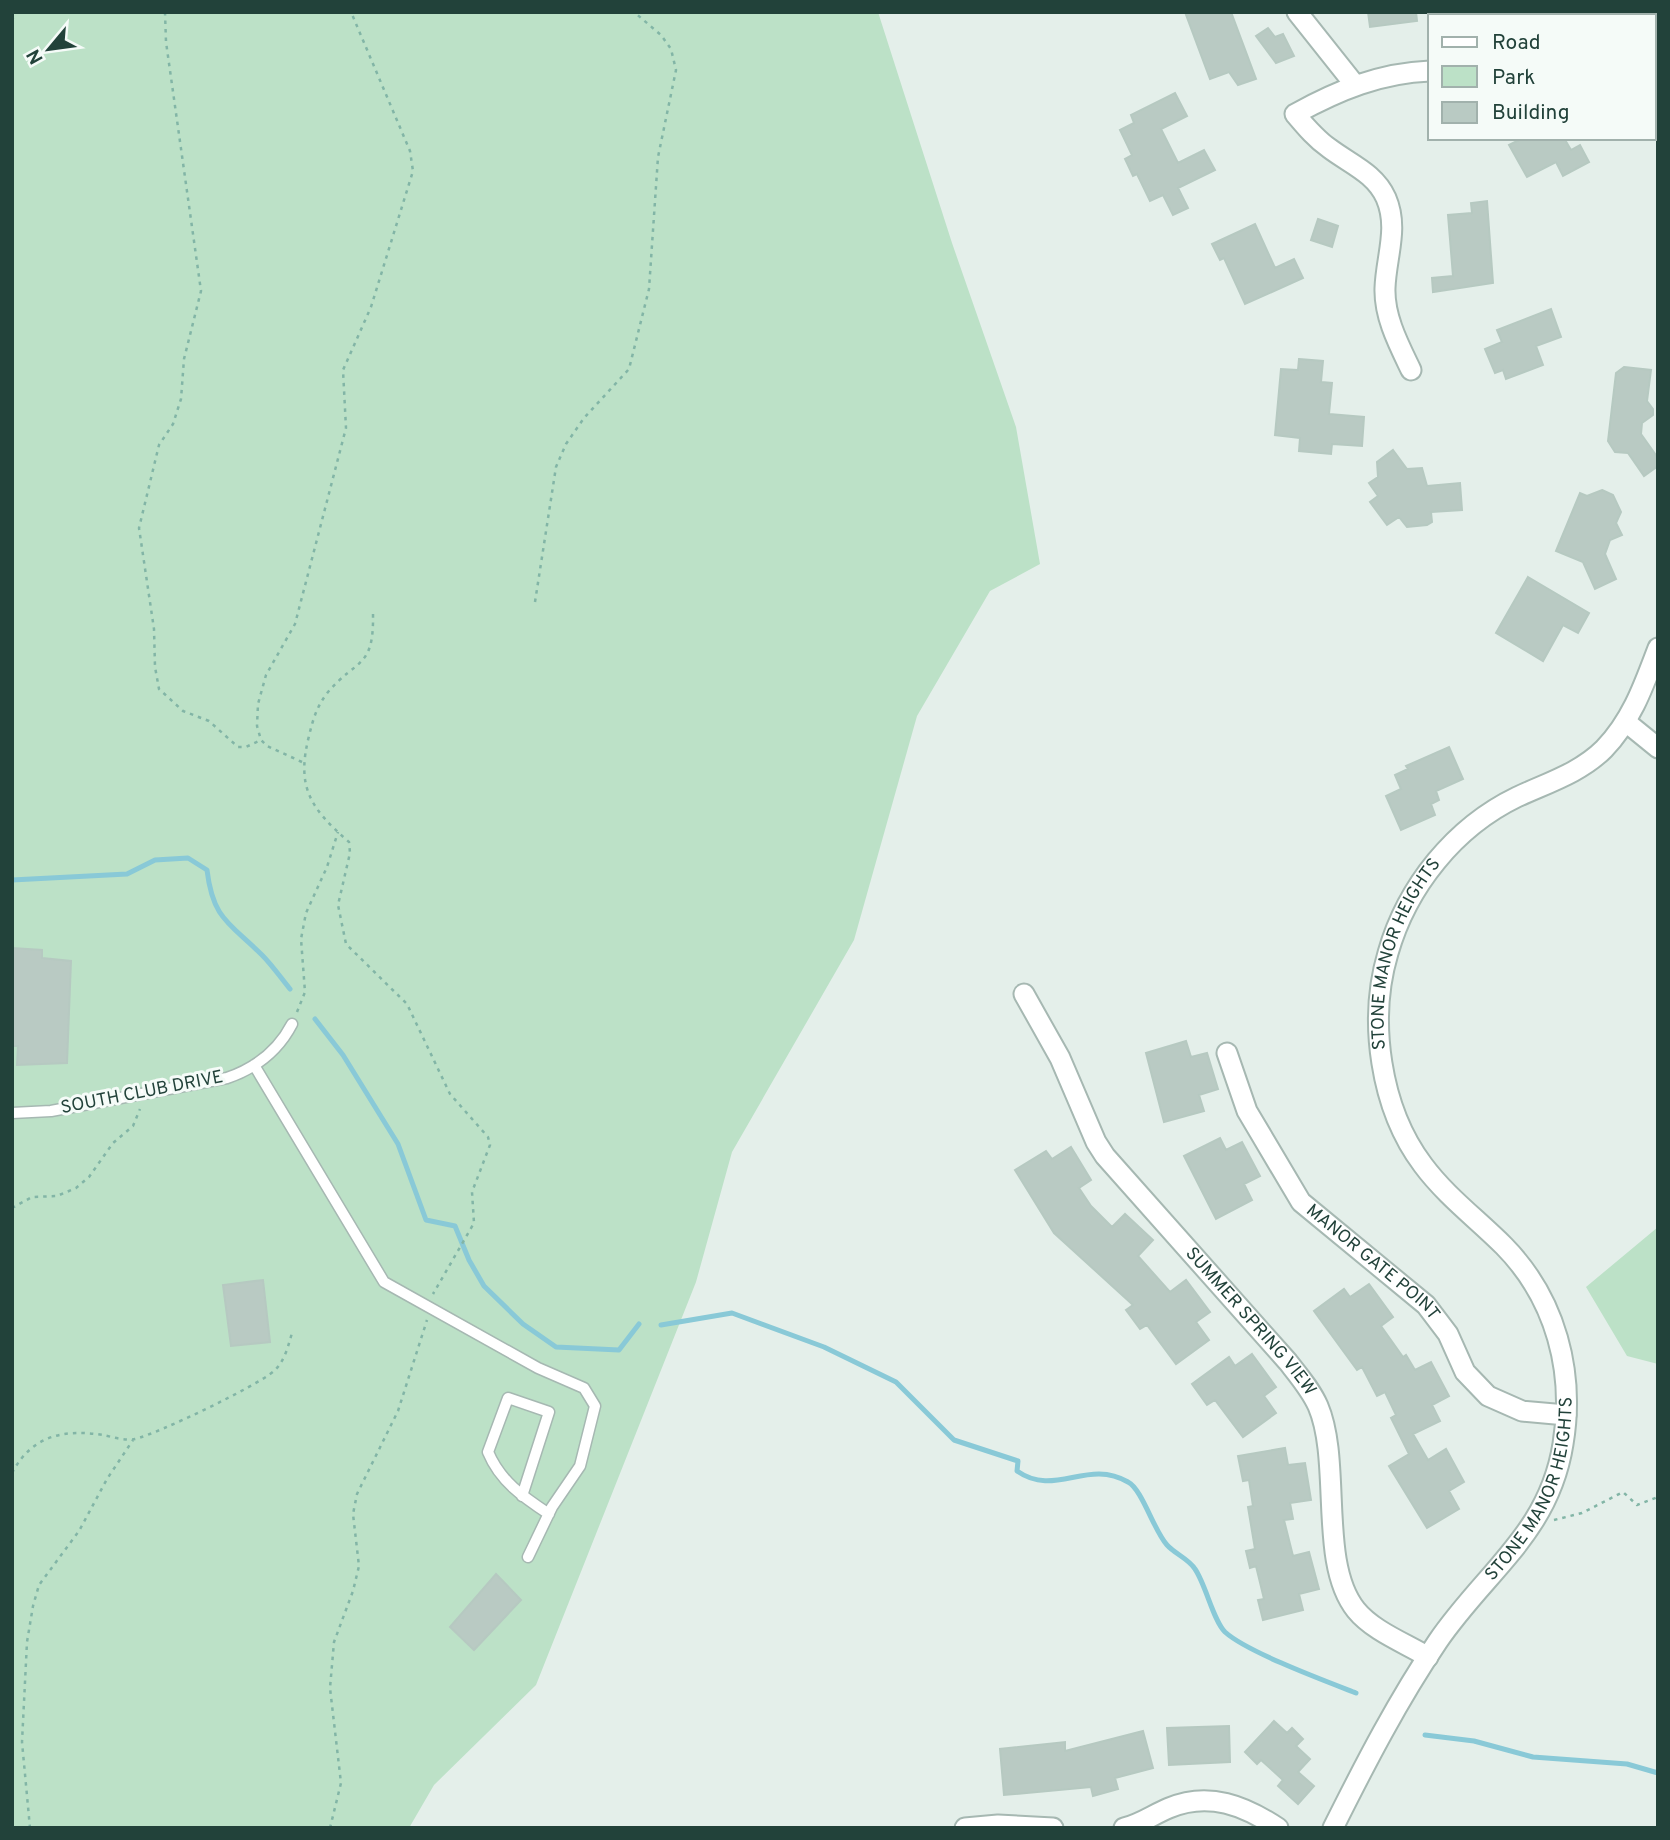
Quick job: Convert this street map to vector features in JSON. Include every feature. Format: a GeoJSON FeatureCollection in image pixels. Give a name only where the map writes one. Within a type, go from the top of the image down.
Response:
{"type":"FeatureCollection","features":[{"type":"Feature","properties":{"kind":"street"},"geometry":{"type":"LineString","coordinates":[[1297,12],[1355,85]]}},
{"type":"Feature","properties":{"kind":"street"},"geometry":{"type":"LineString","coordinates":[[1412,370],[1393,333],[1387,309],[1385,289],[1392,234],[1391,213],[1375,180],[1329,148],[1295,114],[1378,77],[1428,71]]}},
{"type":"Feature","properties":{"kind":"street","name":"STONE MANOR HEIGHTS"},"geometry":{"type":"LineString","coordinates":[[1333,1828],[1370,1753],[1451,1622],[1531,1528],[1556,1474],[1566,1415],[1567,1389],[1558,1336],[1535,1286],[1503,1245],[1423,1165],[1408,1142],[1394,1110],[1380,1047],[1382,982],[1388,952],[1402,915],[1422,881],[1450,845],[1493,811],[1586,764],[1604,748],[1626,722],[1639,698],[1658,648]]}},
{"type":"Feature","properties":{"kind":"street"},"geometry":{"type":"LineString","coordinates":[[1626,722],[1658,748]]}},
{"type":"Feature","properties":{"kind":"street","name":"SUMMER SPRING VIEW"},"geometry":{"type":"LineString","coordinates":[[1024,994],[1056,1049],[1096,1142],[1105,1156],[1312,1393],[1324,1428],[1343,1588],[1359,1613],[1371,1623],[1428,1657]]}},
{"type":"Feature","properties":{"kind":"street","name":"MANOR GATE POINT"},"geometry":{"type":"LineString","coordinates":[[1227,1053],[1247,1111],[1301,1202],[1426,1305],[1448,1334],[1465,1372],[1488,1396],[1522,1411],[1566,1415]]}},
{"type":"Feature","properties":{"kind":"street"},"geometry":{"type":"LineString","coordinates":[[1124,1828],[1170,1807],[1211,1800],[1249,1810],[1278,1828]]}},
{"type":"Feature","properties":{"kind":"street"},"geometry":{"type":"LineString","coordinates":[[965,1828],[998,1825],[1053,1828]]}},
{"type":"Feature","properties":{"kind":"lane","name":"SOUTH CLUB DRIVE"},"geometry":{"type":"LineString","coordinates":[[12,1113],[51,1111],[227,1079],[276,1050],[292,1024]]}},
{"type":"Feature","properties":{"kind":"lane"},"geometry":{"type":"LineString","coordinates":[[254,1065],[384,1282],[538,1368],[584,1388],[595,1406],[580,1466],[549,1514],[528,1557]]}},
{"type":"Feature","properties":{"kind":"lane"},"geometry":{"type":"LineString","coordinates":[[522,1496],[549,1412],[508,1398],[488,1452],[496,1472],[522,1496],[549,1514]]}},
{"type":"Feature","properties":{"kind":"path"},"geometry":{"type":"LineString","coordinates":[[12,21],[15,12]]}},
{"type":"Feature","properties":{"kind":"path"},"geometry":{"type":"LineString","coordinates":[[165,12],[166,42],[201,291],[184,359],[181,399],[173,424],[159,445],[139,528],[154,629],[155,667],[159,689],[183,711],[209,721],[238,747],[246,747],[261,740]]}},
{"type":"Feature","properties":{"kind":"path"},"geometry":{"type":"LineString","coordinates":[[302,762],[267,746],[261,740],[257,726],[258,704],[266,675],[295,624],[346,428],[343,370],[371,307],[391,236],[412,181],[410,150],[385,97],[351,12]]}},
{"type":"Feature","properties":{"kind":"path"},"geometry":{"type":"LineString","coordinates":[[535,603],[556,467],[566,444],[584,418],[623,379],[629,369],[649,289],[658,157],[676,70],[671,49],[661,35],[634,12]]}},
{"type":"Feature","properties":{"kind":"path"},"geometry":{"type":"LineString","coordinates":[[330,1828],[341,1783],[330,1688],[334,1642],[354,1591],[359,1566],[354,1514],[357,1494],[398,1412],[432,1296],[474,1223],[472,1192],[490,1145],[488,1137],[450,1094],[407,1004],[346,944],[338,905],[350,853],[349,842],[317,811],[304,783],[302,762],[315,711],[330,690],[366,658],[373,641],[373,614]]}},
{"type":"Feature","properties":{"kind":"path"},"geometry":{"type":"LineString","coordinates":[[292,1024],[305,992],[301,939],[306,913],[327,867],[338,832]]}},
{"type":"Feature","properties":{"kind":"path"},"geometry":{"type":"LineString","coordinates":[[12,1208],[32,1198],[57,1196],[76,1188],[89,1177],[113,1143],[133,1126],[139,1110],[161,1091]]}},
{"type":"Feature","properties":{"kind":"path"},"geometry":{"type":"LineString","coordinates":[[12,1473],[24,1455],[64,1432],[133,1440],[258,1383],[276,1369],[285,1356],[292,1333]]}},
{"type":"Feature","properties":{"kind":"path"},"geometry":{"type":"LineString","coordinates":[[30,1828],[22,1742],[27,1642],[33,1606],[39,1585],[79,1531],[133,1440]]}},
{"type":"Feature","properties":{"kind":"path"},"geometry":{"type":"LineString","coordinates":[[1531,1528],[1582,1513],[1623,1492],[1637,1505],[1658,1497]]}},
{"type":"Feature","properties":{"kind":"green space"},"geometry":{"type":"Polygon","coordinates":[[[12,12],[878,12],[952,243],[1016,427],[1040,564],[990,591],[917,716],[854,940],[732,1152],[696,1282],[536,1685],[434,1785],[409,1828],[12,1828],[12,12]]]}},
{"type":"Feature","properties":{"kind":"green space"},"geometry":{"type":"Polygon","coordinates":[[[1658,1227],[1658,1364],[1627,1356],[1586,1287],[1658,1227]]]}},
{"type":"Feature","properties":{"kind":"building"},"geometry":{"type":"Polygon","coordinates":[[[1185,12],[1231,12],[1256,79],[1238,85],[1229,72],[1210,79],[1185,12]]]}},
{"type":"Feature","properties":{"kind":"building"},"geometry":{"type":"Polygon","coordinates":[[[1368,12],[1416,12],[1417,21],[1370,27],[1368,12]]]}},
{"type":"Feature","properties":{"kind":"building"},"geometry":{"type":"Polygon","coordinates":[[[1268,28],[1275,37],[1283,34],[1294,56],[1276,63],[1256,36],[1268,28]]]}},
{"type":"Feature","properties":{"kind":"building"},"geometry":{"type":"Polygon","coordinates":[[[1175,93],[1187,116],[1161,129],[1178,163],[1204,150],[1215,170],[1178,188],[1188,208],[1173,215],[1163,195],[1150,201],[1137,174],[1133,176],[1125,159],[1132,155],[1120,130],[1134,123],[1131,115],[1175,93]]]}},
{"type":"Feature","properties":{"kind":"building"},"geometry":{"type":"Polygon","coordinates":[[[1519,140],[1565,140],[1571,150],[1580,145],[1589,162],[1563,176],[1556,162],[1527,177],[1509,145],[1519,140]]]}},
{"type":"Feature","properties":{"kind":"building"},"geometry":{"type":"Polygon","coordinates":[[[1487,201],[1493,283],[1433,292],[1432,278],[1453,276],[1448,215],[1472,213],[1471,203],[1487,201]]]}},
{"type":"Feature","properties":{"kind":"building"},"geometry":{"type":"Polygon","coordinates":[[[1318,219],[1338,226],[1332,247],[1311,240],[1318,219]]]}},
{"type":"Feature","properties":{"kind":"building"},"geometry":{"type":"Polygon","coordinates":[[[1255,224],[1275,268],[1294,259],[1303,278],[1245,304],[1224,258],[1220,260],[1212,244],[1255,224]]]}},
{"type":"Feature","properties":{"kind":"building"},"geometry":{"type":"Polygon","coordinates":[[[1551,309],[1561,337],[1536,346],[1543,365],[1506,379],[1503,370],[1495,373],[1485,349],[1502,342],[1497,330],[1551,309]]]}},
{"type":"Feature","properties":{"kind":"building"},"geometry":{"type":"Polygon","coordinates":[[[1299,359],[1323,361],[1321,382],[1332,383],[1329,414],[1364,417],[1362,446],[1332,444],[1331,454],[1299,451],[1300,438],[1275,435],[1281,369],[1298,370],[1299,359]]]}},
{"type":"Feature","properties":{"kind":"building"},"geometry":{"type":"Polygon","coordinates":[[[1624,367],[1651,370],[1647,401],[1653,409],[1653,415],[1642,423],[1641,434],[1658,458],[1658,466],[1644,476],[1628,453],[1615,452],[1608,441],[1616,373],[1624,367]]]}},
{"type":"Feature","properties":{"kind":"building"},"geometry":{"type":"Polygon","coordinates":[[[1393,450],[1407,469],[1422,468],[1427,486],[1460,483],[1462,510],[1431,512],[1432,522],[1427,525],[1407,527],[1399,517],[1387,525],[1370,502],[1378,496],[1369,483],[1378,477],[1377,462],[1393,450]]]}},
{"type":"Feature","properties":{"kind":"building"},"geometry":{"type":"Polygon","coordinates":[[[1602,490],[1613,495],[1621,512],[1616,523],[1622,535],[1610,540],[1605,554],[1616,579],[1595,589],[1583,562],[1556,551],[1580,493],[1587,496],[1602,490]]]}},
{"type":"Feature","properties":{"kind":"building"},"geometry":{"type":"Polygon","coordinates":[[[1528,577],[1589,613],[1578,633],[1563,625],[1543,661],[1496,633],[1528,577]]]}},
{"type":"Feature","properties":{"kind":"building"},"geometry":{"type":"Polygon","coordinates":[[[1449,747],[1463,779],[1436,791],[1439,800],[1431,804],[1435,815],[1401,830],[1386,796],[1401,789],[1395,775],[1408,769],[1406,766],[1449,747]]]}},
{"type":"Feature","properties":{"kind":"building"},"geometry":{"type":"Polygon","coordinates":[[[12,948],[42,950],[42,958],[71,961],[67,1063],[17,1065],[18,1046],[12,1046],[12,948]]]}},
{"type":"Feature","properties":{"kind":"building"},"geometry":{"type":"Polygon","coordinates":[[[1186,1041],[1191,1057],[1207,1053],[1218,1089],[1199,1095],[1204,1111],[1164,1122],[1146,1053],[1186,1041]]]}},
{"type":"Feature","properties":{"kind":"building"},"geometry":{"type":"Polygon","coordinates":[[[1220,1138],[1226,1150],[1242,1142],[1260,1176],[1244,1184],[1252,1200],[1216,1219],[1184,1156],[1220,1138]]]}},
{"type":"Feature","properties":{"kind":"building"},"geometry":{"type":"Polygon","coordinates":[[[1071,1147],[1091,1180],[1079,1188],[1091,1206],[1112,1227],[1125,1214],[1153,1240],[1138,1256],[1170,1292],[1186,1280],[1210,1312],[1196,1322],[1209,1340],[1176,1364],[1147,1325],[1140,1329],[1126,1310],[1133,1305],[1054,1233],[1015,1170],[1046,1151],[1052,1159],[1071,1147]]]}},
{"type":"Feature","properties":{"kind":"building"},"geometry":{"type":"Polygon","coordinates":[[[263,1280],[270,1342],[231,1346],[223,1285],[263,1280]]]}},
{"type":"Feature","properties":{"kind":"building"},"geometry":{"type":"Polygon","coordinates":[[[1369,1284],[1393,1317],[1381,1326],[1403,1357],[1406,1355],[1415,1370],[1431,1362],[1449,1396],[1432,1405],[1440,1421],[1413,1434],[1428,1460],[1446,1449],[1464,1482],[1449,1491],[1459,1509],[1427,1528],[1389,1466],[1409,1454],[1391,1418],[1396,1415],[1385,1392],[1377,1396],[1362,1367],[1357,1370],[1314,1311],[1344,1289],[1350,1297],[1369,1284]]]}},
{"type":"Feature","properties":{"kind":"building"},"geometry":{"type":"Polygon","coordinates":[[[1252,1354],[1276,1387],[1264,1396],[1276,1413],[1243,1437],[1215,1400],[1207,1405],[1192,1384],[1229,1357],[1235,1366],[1252,1354]]]}},
{"type":"Feature","properties":{"kind":"building"},"geometry":{"type":"Polygon","coordinates":[[[1285,1448],[1288,1465],[1305,1463],[1311,1500],[1290,1503],[1293,1519],[1284,1520],[1293,1556],[1309,1552],[1319,1589],[1299,1594],[1303,1610],[1263,1620],[1258,1600],[1264,1599],[1256,1566],[1250,1568],[1246,1551],[1255,1549],[1248,1507],[1253,1506],[1249,1480],[1243,1481],[1238,1456],[1285,1448]]]}},
{"type":"Feature","properties":{"kind":"building"},"geometry":{"type":"Polygon","coordinates":[[[496,1574],[521,1600],[474,1650],[450,1627],[496,1574]]]}},
{"type":"Feature","properties":{"kind":"building"},"geometry":{"type":"Polygon","coordinates":[[[1274,1721],[1287,1733],[1292,1728],[1303,1739],[1296,1746],[1310,1759],[1298,1772],[1314,1786],[1298,1804],[1278,1786],[1283,1780],[1261,1760],[1257,1764],[1245,1752],[1274,1721]]]}},
{"type":"Feature","properties":{"kind":"building"},"geometry":{"type":"Polygon","coordinates":[[[1229,1726],[1230,1762],[1169,1765],[1167,1728],[1229,1726]]]}},
{"type":"Feature","properties":{"kind":"building"},"geometry":{"type":"Polygon","coordinates":[[[1143,1731],[1153,1768],[1115,1778],[1118,1789],[1093,1796],[1091,1787],[1004,1795],[1000,1749],[1065,1742],[1065,1751],[1143,1731]]]}},
{"type":"Feature","properties":{"kind":"waterway"},"geometry":{"type":"LineString","coordinates":[[12,880],[127,874],[155,860],[188,858],[207,870],[214,900],[225,919],[266,959],[290,989]]}},
{"type":"Feature","properties":{"kind":"waterway"},"geometry":{"type":"LineString","coordinates":[[315,1019],[343,1055],[398,1144],[426,1220],[455,1226],[469,1260],[484,1286],[523,1324],[556,1347],[619,1350],[639,1324]]}},
{"type":"Feature","properties":{"kind":"waterway"},"geometry":{"type":"LineString","coordinates":[[661,1325],[732,1313],[824,1347],[896,1382],[954,1440],[1018,1461],[1017,1471],[1031,1478],[1045,1481],[1099,1474],[1128,1482],[1138,1493],[1162,1539],[1195,1569],[1225,1632],[1268,1657],[1356,1693]]}},
{"type":"Feature","properties":{"kind":"waterway"},"geometry":{"type":"LineString","coordinates":[[1425,1735],[1474,1741],[1533,1757],[1627,1764],[1658,1773]]}}]}
